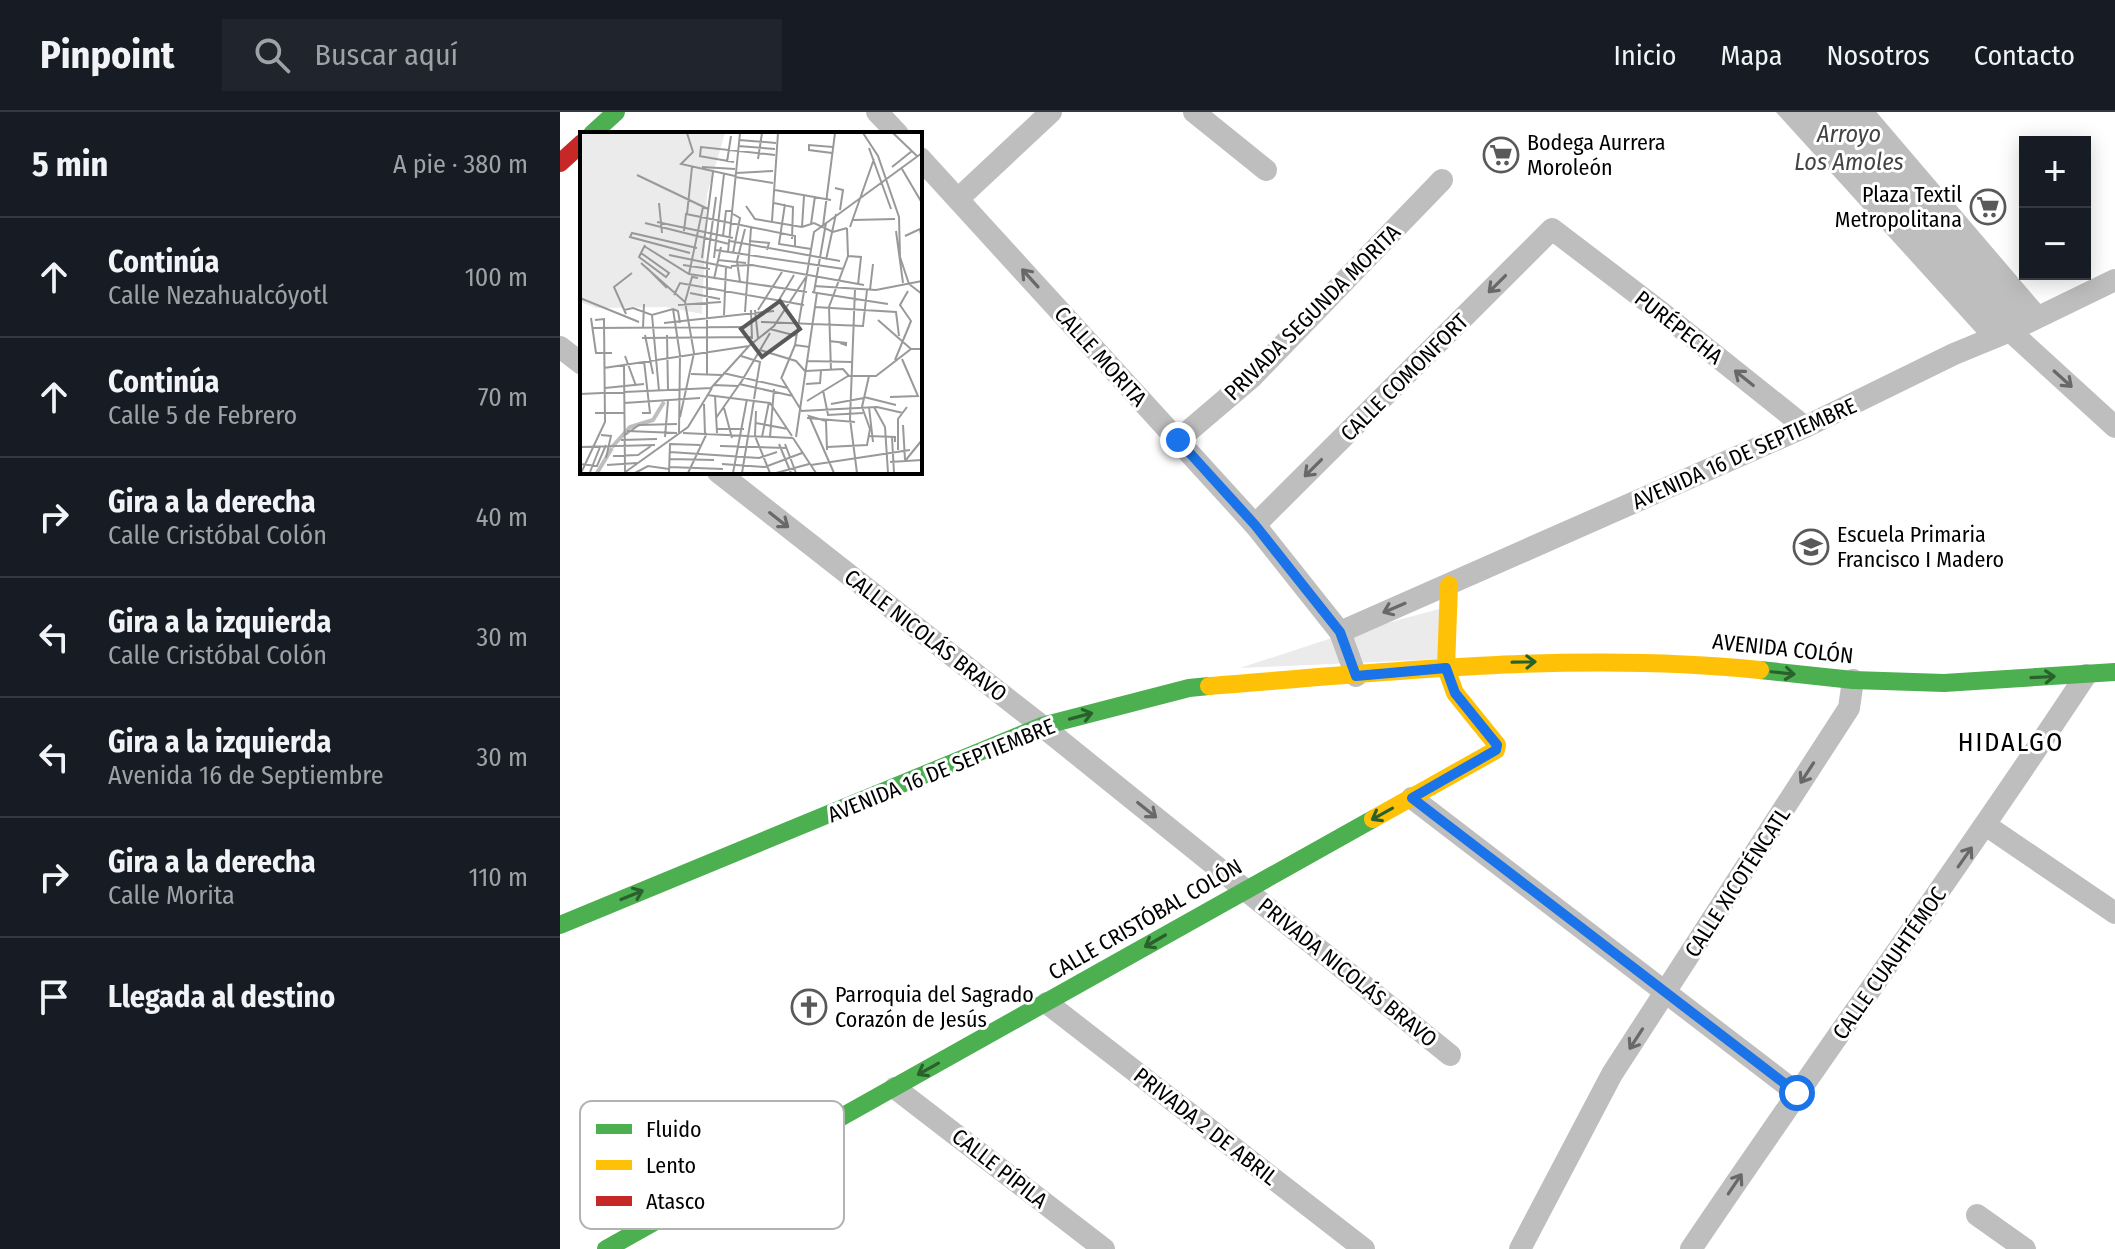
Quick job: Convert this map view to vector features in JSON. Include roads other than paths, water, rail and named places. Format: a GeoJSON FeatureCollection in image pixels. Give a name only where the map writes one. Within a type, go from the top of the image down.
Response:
{"type":"FeatureCollection","features":[{"type":"Feature","properties":{"kind":"street"},"geometry":{"type":"LineString","coordinates":[[594,132],[616,112]]}},
{"type":"Feature","properties":{"kind":"street"},"geometry":{"type":"LineString","coordinates":[[877,112],[896,132]]}},
{"type":"Feature","properties":{"kind":"street"},"geometry":{"type":"LineString","coordinates":[[958,199],[1051,112]]}},
{"type":"Feature","properties":{"kind":"street"},"geometry":{"type":"LineString","coordinates":[[1194,112],[1266,170]]}},
{"type":"Feature","properties":{"kind":"street"},"geometry":{"type":"LineString","coordinates":[[1862,112],[2037,317]]}},
{"type":"Feature","properties":{"kind":"street"},"geometry":{"type":"LineString","coordinates":[[560,163],[580,145]]}},
{"type":"Feature","properties":{"kind":"street","name":"CALLE MORITA"},"geometry":{"type":"LineString","coordinates":[[925,172],[958,199],[1255,525],[1340,632],[1356,676]]}},
{"type":"Feature","properties":{"kind":"street","name":"PRIVADA SEGUNDA MORITA"},"geometry":{"type":"LineString","coordinates":[[1178,440],[1252,377],[1442,180]]}},
{"type":"Feature","properties":{"kind":"street","name":"PURÉPECHA"},"geometry":{"type":"LineString","coordinates":[[1552,229],[1805,427]]}},
{"type":"Feature","properties":{"kind":"street","name":"CALLE COMONFORT"},"geometry":{"type":"LineString","coordinates":[[1255,525],[1552,229]]}},
{"type":"Feature","properties":{"kind":"street","name":"AVENIDA 16 DE SEPTIEMBRE"},"geometry":{"type":"LineString","coordinates":[[1340,632],[1805,427],[2115,280]]}},
{"type":"Feature","properties":{"kind":"street"},"geometry":{"type":"LineString","coordinates":[[2010,331],[2115,427]]}},
{"type":"Feature","properties":{"kind":"street"},"geometry":{"type":"LineString","coordinates":[[560,347],[580,362]]}},
{"type":"Feature","properties":{"kind":"street","name":"CALLE NICOLÁS BRAVO"},"geometry":{"type":"LineString","coordinates":[[721,474],[1246,890]]}},
{"type":"Feature","properties":{"kind":"street"},"geometry":{"type":"LineString","coordinates":[[1446,668],[1449,585]]}},
{"type":"Feature","properties":{"kind":"street","name":"AVENIDA COLÓN"},"geometry":{"type":"LineString","coordinates":[[1446,668],[1519,662],[1692,663],[1853,680],[1944,683],[2115,672]]}},
{"type":"Feature","properties":{"kind":"street","name":"AVENIDA 16 DE SEPTIEMBRE"},"geometry":{"type":"LineString","coordinates":[[560,925],[1042,726],[1189,688],[1446,668]]}},
{"type":"Feature","properties":{"kind":"street","name":"CALLE CRISTÓBAL COLÓN"},"geometry":{"type":"LineString","coordinates":[[844,1116],[1498,748],[1455,693],[1446,668]]}},
{"type":"Feature","properties":{"kind":"street","name":"CALLE CUAUHTÉMOC"},"geometry":{"type":"LineString","coordinates":[[1691,1249],[1797,1093],[1987,826],[2086,675]]}},
{"type":"Feature","properties":{"kind":"street","name":"CALLE XICOTÉNCATL"},"geometry":{"type":"LineString","coordinates":[[1520,1249],[1612,1074],[1849,708],[1853,680]]}},
{"type":"Feature","properties":{"kind":"street"},"geometry":{"type":"LineString","coordinates":[[1412,798],[1797,1093]]}},
{"type":"Feature","properties":{"kind":"street"},"geometry":{"type":"LineString","coordinates":[[1987,826],[2115,913]]}},
{"type":"Feature","properties":{"kind":"street","name":"PRIVADA NICOLÁS BRAVO"},"geometry":{"type":"LineString","coordinates":[[1246,890],[1450,1055]]}},
{"type":"Feature","properties":{"kind":"street","name":"PRIVADA 2 DE ABRIL"},"geometry":{"type":"LineString","coordinates":[[1047,1003],[1364,1249]]}},
{"type":"Feature","properties":{"kind":"street","name":"CALLE PÍPILA"},"geometry":{"type":"LineString","coordinates":[[895,1088],[1104,1249]]}},
{"type":"Feature","properties":{"kind":"street"},"geometry":{"type":"LineString","coordinates":[[1977,1215],[2025,1249]]}},
{"type":"Feature","properties":{"kind":"street","name":"CALLE CRISTÓBAL COLÓN"},"geometry":{"type":"LineString","coordinates":[[606,1249],[642,1229]]}},
{"type":"Feature","properties":{"kind":"water","name":"Arroyo Los Amoles"},"geometry":{"type":"Polygon","coordinates":[[[1776,112],[1861,112],[2032,316],[1982,339],[1776,112]]]}},
{"type":"Feature","properties":{"kind":"place","name":"Bodega Aurrera Moroleón"},"geometry":{"type":"Point","coordinates":[1501,155]}},
{"type":"Feature","properties":{"kind":"place","name":"Plaza Textil Metropolitana"},"geometry":{"type":"Point","coordinates":[1988,207]}},
{"type":"Feature","properties":{"kind":"place","name":"Escuela Primaria Francisco I Madero"},"geometry":{"type":"Point","coordinates":[1811,547]}},
{"type":"Feature","properties":{"kind":"place","name":"Parroquia del Sagrado Corazón de Jesús"},"geometry":{"type":"Point","coordinates":[809,1007]}},
{"type":"Feature","properties":{"kind":"district","name":"HIDALGO"},"geometry":{"type":"Point","coordinates":[2011,742]}}]}
